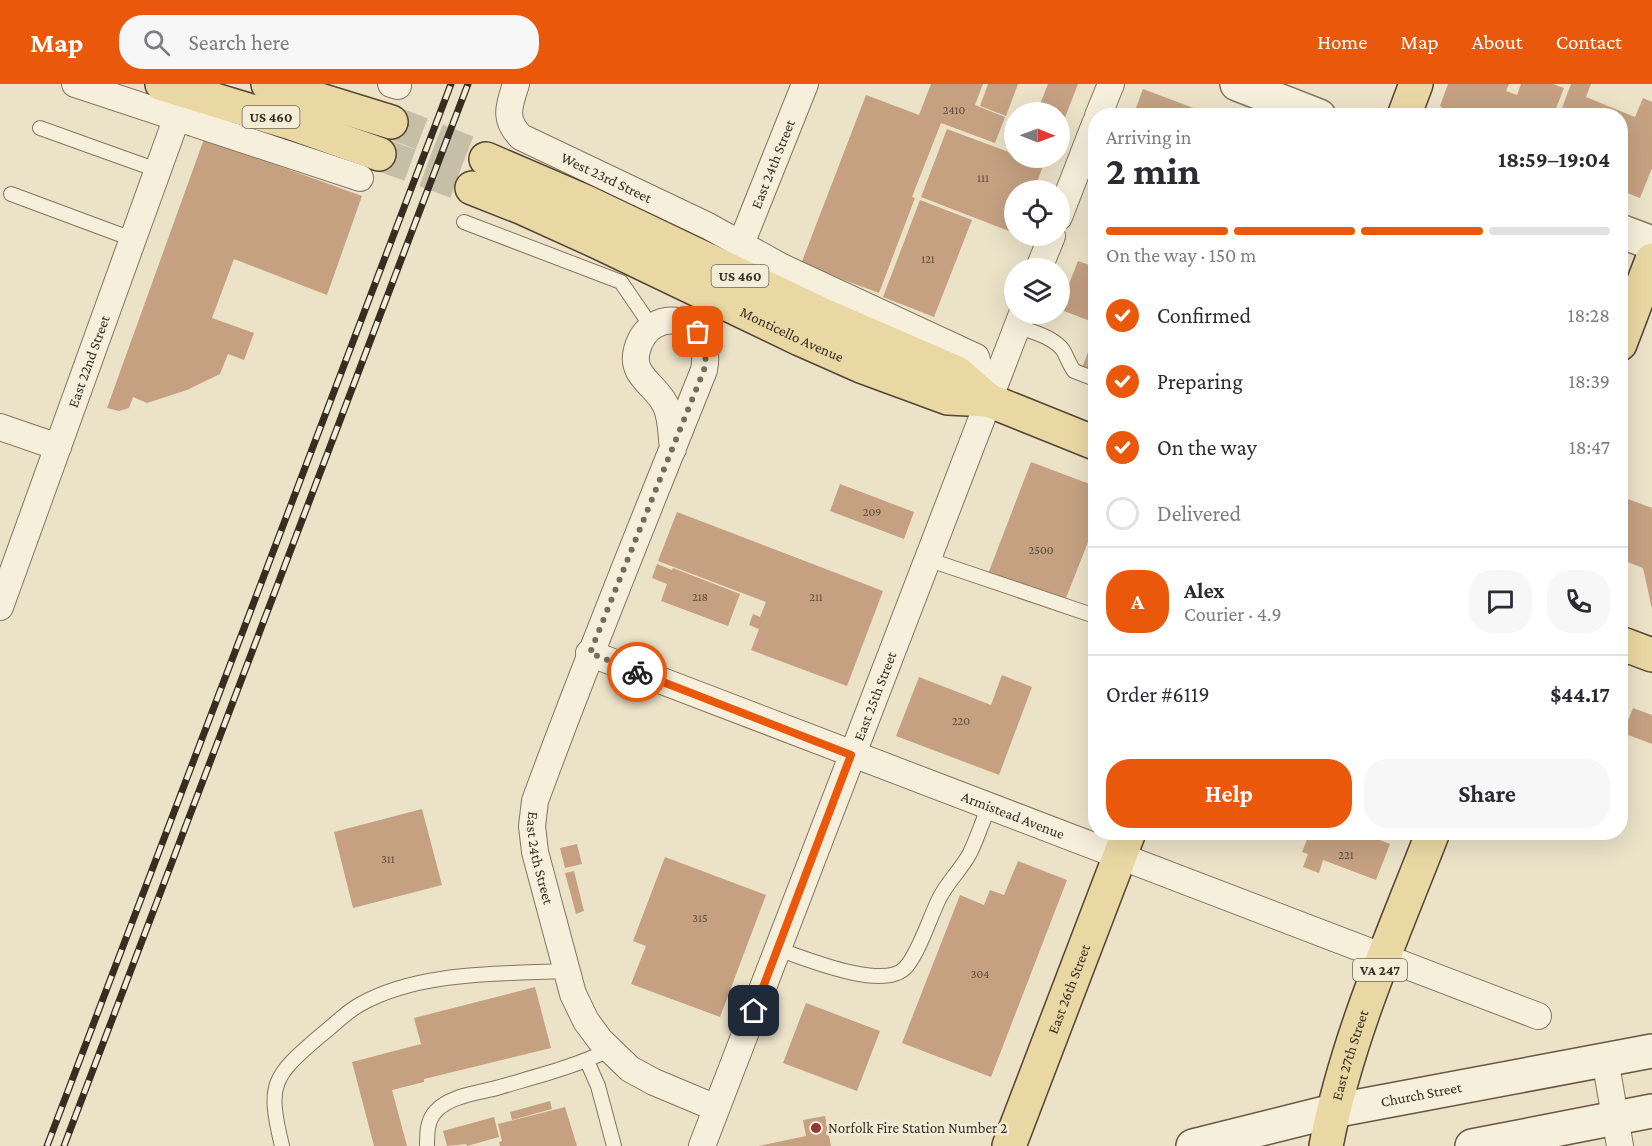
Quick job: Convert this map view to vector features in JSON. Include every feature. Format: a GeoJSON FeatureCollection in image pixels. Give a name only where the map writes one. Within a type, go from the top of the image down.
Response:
{"type":"FeatureCollection","features":[{"type":"Feature","properties":{"kind":"main road","name":"US 460"},"geometry":{"type":"LineString","coordinates":[[162,84],[291,123],[369,166]]}},
{"type":"Feature","properties":{"kind":"main road","name":"US 460"},"geometry":{"type":"LineString","coordinates":[[268,84],[391,122]]}},
{"type":"Feature","properties":{"kind":"main road"},"geometry":{"type":"LineString","coordinates":[[1237,84],[1298,108]]}},
{"type":"Feature","properties":{"kind":"main road"},"geometry":{"type":"LineString","coordinates":[[1407,108],[1416,84]]}},
{"type":"Feature","properties":{"kind":"main road","name":"Monticello Avenue"},"geometry":{"type":"LineString","coordinates":[[486,159],[586,202],[823,315],[957,373],[988,400]]}},
{"type":"Feature","properties":{"kind":"main road","name":"Monticello Avenue"},"geometry":{"type":"LineString","coordinates":[[472,188],[600,243],[861,366],[948,398],[988,400],[1088,440]]}},
{"type":"Feature","properties":{"kind":"main road"},"geometry":{"type":"LineString","coordinates":[[1628,234],[1652,243]]}},
{"type":"Feature","properties":{"kind":"main road"},"geometry":{"type":"LineString","coordinates":[[1628,323],[1652,260]]}},
{"type":"Feature","properties":{"kind":"main road"},"geometry":{"type":"LineString","coordinates":[[1628,646],[1652,655]]}},
{"type":"Feature","properties":{"kind":"main road","name":"East 27th Street"},"geometry":{"type":"LineString","coordinates":[[1326,1146],[1351,1047],[1430,840]]}},
{"type":"Feature","properties":{"kind":"main road","name":"East 26th Street"},"geometry":{"type":"LineString","coordinates":[[1009,1146],[1124,844]]}},
{"type":"Feature","properties":{"kind":"main road","name":"Church Street"},"geometry":{"type":"LineString","coordinates":[[1193,1146],[1333,1111],[1652,1051]]}},
{"type":"Feature","properties":{"kind":"main road"},"geometry":{"type":"LineString","coordinates":[[1472,1146],[1618,1132],[1652,1111]]}},
{"type":"Feature","properties":{"kind":"street"},"geometry":{"type":"LineString","coordinates":[[75,84],[177,117],[369,166]]}},
{"type":"Feature","properties":{"kind":"street","name":"West 23rd Street"},"geometry":{"type":"LineString","coordinates":[[516,84],[509,105],[509,119],[513,129],[521,137],[708,226],[782,267],[976,357],[988,400]]}},
{"type":"Feature","properties":{"kind":"street","name":"East 24th Street"},"geometry":{"type":"LineString","coordinates":[[741,244],[805,84]]}},
{"type":"Feature","properties":{"kind":"street"},"geometry":{"type":"LineString","coordinates":[[1101,108],[1111,84]]}},
{"type":"Feature","properties":{"kind":"street","name":"East 22nd Street"},"geometry":{"type":"LineString","coordinates":[[0,607],[177,117]]}},
{"type":"Feature","properties":{"kind":"street"},"geometry":{"type":"LineString","coordinates":[[1070,189],[1088,142]]}},
{"type":"Feature","properties":{"kind":"street","name":"East 24th Street"},"geometry":{"type":"LineString","coordinates":[[673,449],[670,420],[665,404],[642,378],[636,367],[636,351],[643,335],[651,326],[672,321],[688,324],[704,341],[707,358],[704,370],[673,449],[590,653],[535,801],[532,826],[535,852],[566,971],[598,1055],[716,1108]]}},
{"type":"Feature","properties":{"kind":"street","name":"East 25th Street"},"geometry":{"type":"LineString","coordinates":[[702,1146],[1017,324]]}},
{"type":"Feature","properties":{"kind":"street"},"geometry":{"type":"LineString","coordinates":[[0,427],[58,447]]}},
{"type":"Feature","properties":{"kind":"street","name":"Armistead Avenue"},"geometry":{"type":"LineString","coordinates":[[590,653],[989,807],[1088,834]]}},
{"type":"Feature","properties":{"kind":"street","name":"Armistead Avenue"},"geometry":{"type":"LineString","coordinates":[[1109,840],[1124,844],[1385,957],[1538,1016]]}},
{"type":"Feature","properties":{"kind":"street"},"geometry":{"type":"LineString","coordinates":[[1605,1059],[1618,1132]]}},
{"type":"Feature","properties":{"kind":"lane"},"geometry":{"type":"LineString","coordinates":[[40,128],[157,170]]}},
{"type":"Feature","properties":{"kind":"lane"},"geometry":{"type":"LineString","coordinates":[[11,194],[132,239]]}},
{"type":"Feature","properties":{"kind":"lane"},"geometry":{"type":"LineString","coordinates":[[464,222],[621,282],[651,326]]}},
{"type":"Feature","properties":{"kind":"lane"},"geometry":{"type":"LineString","coordinates":[[1025,324],[1057,344],[1074,371],[1088,376]]}},
{"type":"Feature","properties":{"kind":"lane"},"geometry":{"type":"LineString","coordinates":[[927,559],[1088,614]]}},
{"type":"Feature","properties":{"kind":"lane"},"geometry":{"type":"LineString","coordinates":[[778,949],[852,973],[872,977],[903,970],[911,959],[940,896],[969,854],[989,807]]}},
{"type":"Feature","properties":{"kind":"lane"},"geometry":{"type":"LineString","coordinates":[[282,1146],[274,1112],[274,1094],[279,1077],[292,1060],[357,1006],[380,994],[440,979],[489,974],[566,971]]}},
{"type":"Feature","properties":{"kind":"lane"},"geometry":{"type":"LineString","coordinates":[[427,1146],[433,1113],[450,1101],[598,1055],[598,1086],[614,1146]]}},
{"type":"Feature","properties":{"kind":"building"},"geometry":{"type":"Polygon","coordinates":[[[931,84],[983,84],[975,105],[1004,117],[1004,120],[995,143],[941,123],[912,197],[915,198],[879,293],[801,264],[866,95],[919,115],[931,84]]]}},
{"type":"Feature","properties":{"kind":"building"},"geometry":{"type":"Polygon","coordinates":[[[988,84],[1018,84],[1011,102],[1004,102],[1004,115],[980,106],[988,84]]]}},
{"type":"Feature","properties":{"kind":"building"},"geometry":{"type":"Polygon","coordinates":[[[1048,84],[1078,84],[1070,105],[1070,102],[1041,102],[1048,84]]]}},
{"type":"Feature","properties":{"kind":"building"},"geometry":{"type":"Polygon","coordinates":[[[1448,84],[1509,84],[1506,91],[1517,95],[1521,84],[1553,84],[1564,88],[1556,108],[1442,108],[1440,106],[1448,84]]]}},
{"type":"Feature","properties":{"kind":"building"},"geometry":{"type":"Polygon","coordinates":[[[1571,84],[1591,84],[1586,97],[1613,108],[1562,108],[1571,84]]]}},
{"type":"Feature","properties":{"kind":"building"},"geometry":{"type":"Polygon","coordinates":[[[1143,89],[1193,108],[1136,108],[1143,89]]]}},
{"type":"Feature","properties":{"kind":"building"},"geometry":{"type":"Polygon","coordinates":[[[1643,98],[1652,102],[1652,168],[1640,198],[1628,193],[1628,114],[1635,117],[1643,98]]]}},
{"type":"Feature","properties":{"kind":"building"},"geometry":{"type":"Polygon","coordinates":[[[947,129],[1004,150],[1004,168],[1042,168],[1038,180],[1004,180],[1004,229],[921,197],[947,129]]]}},
{"type":"Feature","properties":{"kind":"building"},"geometry":{"type":"Polygon","coordinates":[[[204,139],[362,196],[327,295],[234,259],[212,318],[254,333],[244,360],[228,354],[220,374],[187,390],[147,403],[133,397],[129,408],[119,411],[107,408],[204,139]]]}},
{"type":"Feature","properties":{"kind":"building"},"geometry":{"type":"Polygon","coordinates":[[[920,200],[972,220],[934,317],[883,297],[920,200]]]}},
{"type":"Feature","properties":{"kind":"building"},"geometry":{"type":"Polygon","coordinates":[[[1078,261],[1088,265],[1088,320],[1070,313],[1070,281],[1078,261]]]}},
{"type":"Feature","properties":{"kind":"building"},"geometry":{"type":"Polygon","coordinates":[[[1088,352],[1088,370],[1082,368],[1088,352]]]}},
{"type":"Feature","properties":{"kind":"building"},"geometry":{"type":"Polygon","coordinates":[[[1031,462],[1088,483],[1088,542],[1064,603],[988,574],[1031,462]]]}},
{"type":"Feature","properties":{"kind":"building"},"geometry":{"type":"Polygon","coordinates":[[[840,484],[914,512],[904,539],[830,511],[840,484]]]}},
{"type":"Feature","properties":{"kind":"building"},"geometry":{"type":"Polygon","coordinates":[[[1628,499],[1652,508],[1652,609],[1643,568],[1628,562],[1628,499]]]}},
{"type":"Feature","properties":{"kind":"building"},"geometry":{"type":"Polygon","coordinates":[[[677,512],[883,591],[847,686],[751,650],[759,629],[749,625],[753,614],[760,617],[766,602],[658,561],[677,512]]]}},
{"type":"Feature","properties":{"kind":"building"},"geometry":{"type":"Polygon","coordinates":[[[657,564],[740,594],[728,626],[661,601],[667,584],[652,578],[657,564]]]}},
{"type":"Feature","properties":{"kind":"building"},"geometry":{"type":"Polygon","coordinates":[[[1002,675],[1032,687],[999,775],[896,736],[919,677],[991,705],[1002,675]]]}},
{"type":"Feature","properties":{"kind":"building"},"geometry":{"type":"Polygon","coordinates":[[[1633,708],[1652,715],[1652,744],[1628,735],[1628,720],[1633,708]]]}},
{"type":"Feature","properties":{"kind":"building"},"geometry":{"type":"Polygon","coordinates":[[[422,809],[442,885],[353,908],[334,832],[422,809]]]}},
{"type":"Feature","properties":{"kind":"building"},"geometry":{"type":"Polygon","coordinates":[[[1307,840],[1380,840],[1390,844],[1376,880],[1323,860],[1319,873],[1303,867],[1308,854],[1302,852],[1307,840]]]}},
{"type":"Feature","properties":{"kind":"building"},"geometry":{"type":"Polygon","coordinates":[[[577,844],[582,864],[565,868],[560,848],[577,844]]]}},
{"type":"Feature","properties":{"kind":"building"},"geometry":{"type":"Polygon","coordinates":[[[665,857],[766,895],[720,1017],[631,984],[646,946],[633,941],[665,857]]]}},
{"type":"Feature","properties":{"kind":"building"},"geometry":{"type":"Polygon","coordinates":[[[1018,861],[1067,880],[991,1077],[902,1043],[960,895],[984,905],[990,890],[1004,895],[1018,861]]]}},
{"type":"Feature","properties":{"kind":"building"},"geometry":{"type":"Polygon","coordinates":[[[574,871],[584,911],[576,914],[565,873],[574,871]]]}},
{"type":"Feature","properties":{"kind":"building"},"geometry":{"type":"Polygon","coordinates":[[[535,987],[551,1048],[424,1079],[424,1082],[392,1090],[407,1146],[374,1146],[352,1062],[421,1044],[414,1018],[535,987]]]}},
{"type":"Feature","properties":{"kind":"building"},"geometry":{"type":"Polygon","coordinates":[[[806,1003],[880,1031],[857,1091],[783,1063],[806,1003]]]}},
{"type":"Feature","properties":{"kind":"building"},"geometry":{"type":"Polygon","coordinates":[[[550,1101],[552,1109],[512,1120],[510,1112],[550,1101]]]}},
{"type":"Feature","properties":{"kind":"building"},"geometry":{"type":"Polygon","coordinates":[[[565,1107],[577,1146],[500,1146],[499,1142],[502,1141],[498,1124],[565,1107]]]}},
{"type":"Feature","properties":{"kind":"building","name":"Norfolk Fire Station Number 2"},"geometry":{"type":"Polygon","coordinates":[[[825,1116],[831,1146],[759,1146],[806,1136],[803,1120],[825,1116]]]}},
{"type":"Feature","properties":{"kind":"building"},"geometry":{"type":"Polygon","coordinates":[[[494,1117],[499,1137],[467,1146],[466,1144],[447,1146],[443,1131],[494,1117]]]}},
{"type":"Feature","properties":{"kind":"tunnel"},"geometry":{"type":"LineString","coordinates":[[391,122],[486,159]]}},
{"type":"Feature","properties":{"kind":"tunnel"},"geometry":{"type":"LineString","coordinates":[[379,154],[472,188]]}},
{"type":"Feature","properties":{"kind":"railway"},"geometry":{"type":"LineString","coordinates":[[47,1146],[451,84]]}},
{"type":"Feature","properties":{"kind":"railway"},"geometry":{"type":"LineString","coordinates":[[64,1146],[468,84]]}},
{"type":"Feature","properties":{"kind":"way so far"},"geometry":{"type":"LineString","coordinates":[[637,672],[590,653],[704,370],[707,358],[704,341],[698,332]]}},
{"type":"Feature","properties":{"kind":"place","name":"Norfolk Fire Station Number 2"},"geometry":{"type":"Point","coordinates":[816,1128]}},
{"type":"Feature","properties":{"kind":"route"},"geometry":{"type":"LineString","coordinates":[[637,672],[851,755],[754,1011]]}}]}
